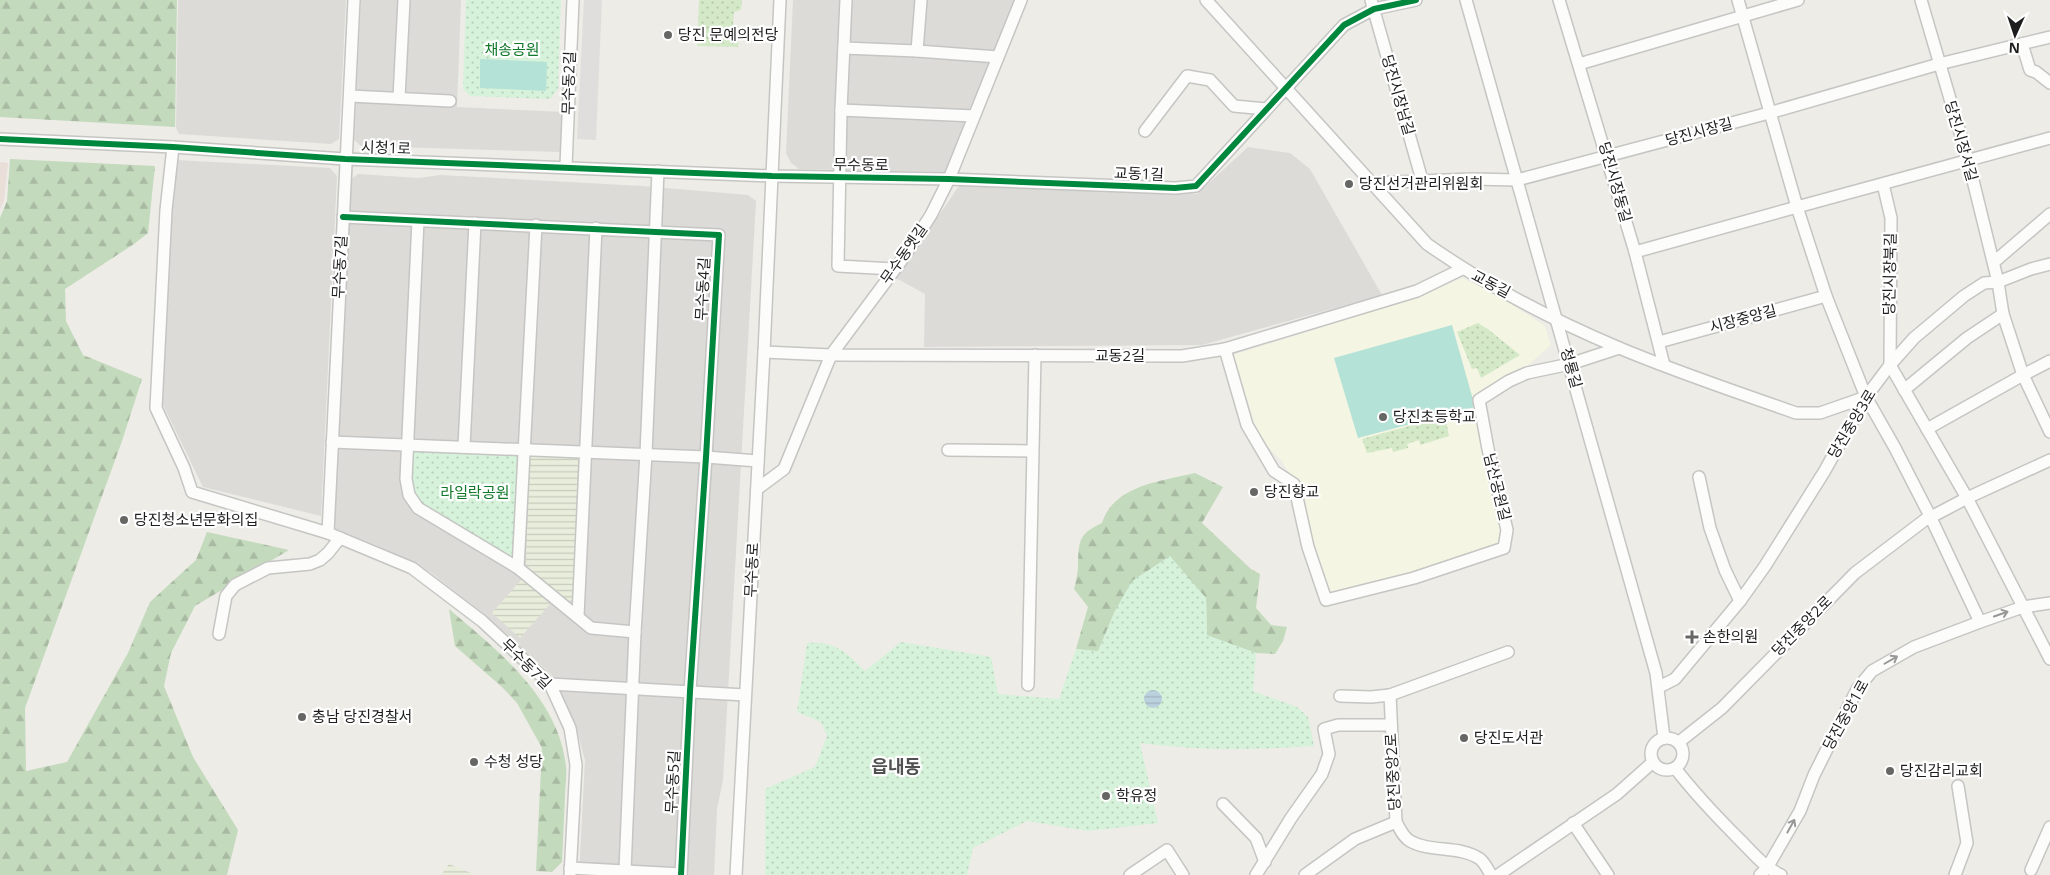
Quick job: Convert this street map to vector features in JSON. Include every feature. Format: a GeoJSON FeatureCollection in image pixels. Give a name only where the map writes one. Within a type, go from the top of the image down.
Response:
{"type":"FeatureCollection","features":[{"type":"Feature","properties":{"kind":"street","name":"무수동7길"},"geometry":{"type":"LineString","coordinates":[[328,533],[354,0]]}},
{"type":"Feature","properties":{"kind":"street"},"geometry":{"type":"LineString","coordinates":[[400,98],[404,0]]}},
{"type":"Feature","properties":{"kind":"street","name":"무수동2길"},"geometry":{"type":"LineString","coordinates":[[566,166],[573,0]]}},
{"type":"Feature","properties":{"kind":"street","name":"무수동로"},"geometry":{"type":"LineString","coordinates":[[736,875],[764,352],[780,0]]}},
{"type":"Feature","properties":{"kind":"street"},"geometry":{"type":"LineString","coordinates":[[840,177],[846,0]]}},
{"type":"Feature","properties":{"kind":"street"},"geometry":{"type":"LineString","coordinates":[[917,51],[921,0]]}},
{"type":"Feature","properties":{"kind":"street","name":"무수동옛길"},"geometry":{"type":"LineString","coordinates":[[757,489],[784,469],[831,355],[931,215],[949,180],[1021,0]]}},
{"type":"Feature","properties":{"kind":"street","name":"교동길"},"geometry":{"type":"LineString","coordinates":[[1206,0],[1369,183],[1427,244],[1462,268],[1556,318],[1619,348],[1796,413],[1820,413],[1866,397]]}},
{"type":"Feature","properties":{"kind":"street"},"geometry":{"type":"LineString","coordinates":[[1286,90],[1344,25],[1373,5],[1416,0]]}},
{"type":"Feature","properties":{"kind":"street","name":"청룡길"},"geometry":{"type":"LineString","coordinates":[[1466,0],[1570,364],[1659,687],[1664,738]]}},
{"type":"Feature","properties":{"kind":"street","name":"당진시장동길"},"geometry":{"type":"LineString","coordinates":[[1559,0],[1608,157],[1664,366]]}},
{"type":"Feature","properties":{"kind":"street"},"geometry":{"type":"LineString","coordinates":[[1738,0],[1769,113],[1826,296],[1866,397],[1930,516],[1980,622]]}},
{"type":"Feature","properties":{"kind":"street"},"geometry":{"type":"LineString","coordinates":[[1579,64],[1798,0]]}},
{"type":"Feature","properties":{"kind":"street","name":"당진시장서길"},"geometry":{"type":"LineString","coordinates":[[1921,0],[1968,160],[1998,282]]}},
{"type":"Feature","properties":{"kind":"street","name":"당진시장남길"},"geometry":{"type":"LineString","coordinates":[[1373,5],[1422,180]]}},
{"type":"Feature","properties":{"kind":"street","name":"당진시장길"},"geometry":{"type":"LineString","coordinates":[[1369,183],[1422,180],[1517,180],[1769,113],[1939,64],[2050,36]]}},
{"type":"Feature","properties":{"kind":"street"},"geometry":{"type":"LineString","coordinates":[[2022,44],[2030,70],[2036,72],[2050,83]]}},
{"type":"Feature","properties":{"kind":"street"},"geometry":{"type":"LineString","coordinates":[[844,48],[998,57]]}},
{"type":"Feature","properties":{"kind":"street"},"geometry":{"type":"LineString","coordinates":[[1145,131],[1187,76],[1210,80],[1234,106],[1266,108]]}},
{"type":"Feature","properties":{"kind":"street","name":"교동1길"},"geometry":{"type":"LineString","coordinates":[[949,180],[1175,188],[1196,186],[1266,108],[1286,90]]}},
{"type":"Feature","properties":{"kind":"street"},"geometry":{"type":"LineString","coordinates":[[350,96],[450,101]]}},
{"type":"Feature","properties":{"kind":"street"},"geometry":{"type":"LineString","coordinates":[[841,110],[974,116]]}},
{"type":"Feature","properties":{"kind":"street"},"geometry":{"type":"LineString","coordinates":[[1635,252],[2050,138]]}},
{"type":"Feature","properties":{"kind":"street","name":"시청1로"},"geometry":{"type":"LineString","coordinates":[[0,139],[345,159],[566,166],[772,176]]}},
{"type":"Feature","properties":{"kind":"street","name":"무수동7길"},"geometry":{"type":"LineString","coordinates":[[173,148],[166,210],[156,408],[184,468],[192,492],[328,533],[412,568],[482,621],[550,684],[570,728],[576,765],[570,871]]}},
{"type":"Feature","properties":{"kind":"street"},"geometry":{"type":"LineString","coordinates":[[625,870],[658,171]]}},
{"type":"Feature","properties":{"kind":"street","name":"무수동로"},"geometry":{"type":"LineString","coordinates":[[772,176],[949,180]]}},
{"type":"Feature","properties":{"kind":"street","name":"무수동로"},"geometry":{"type":"LineString","coordinates":[[840,177],[838,266],[894,269]]}},
{"type":"Feature","properties":{"kind":"street","name":"당진시장북길"},"geometry":{"type":"LineString","coordinates":[[1883,184],[1891,218],[1890,365]]}},
{"type":"Feature","properties":{"kind":"street"},"geometry":{"type":"LineString","coordinates":[[1994,262],[2050,214]]}},
{"type":"Feature","properties":{"kind":"street","name":"무수동4길"},"geometry":{"type":"LineString","coordinates":[[343,217],[718,235],[706,456],[690,690]]}},
{"type":"Feature","properties":{"kind":"street"},"geometry":{"type":"LineString","coordinates":[[418,220],[408,445],[407,488],[409,495],[418,508],[518,568],[591,628],[635,632]]}},
{"type":"Feature","properties":{"kind":"street"},"geometry":{"type":"LineString","coordinates":[[464,447],[475,223]]}},
{"type":"Feature","properties":{"kind":"street"},"geometry":{"type":"LineString","coordinates":[[518,568],[536,225]]}},
{"type":"Feature","properties":{"kind":"street"},"geometry":{"type":"LineString","coordinates":[[578,616],[596,228]]}},
{"type":"Feature","properties":{"kind":"street","name":"당진중앙3로"},"geometry":{"type":"LineString","coordinates":[[1659,687],[1675,680],[1740,601],[1766,566],[1824,472],[1866,397],[1890,365],[1914,338],[1964,296],[1984,283],[1998,282],[2031,268],[2050,264]]}},
{"type":"Feature","properties":{"kind":"street","name":"교동2길"},"geometry":{"type":"LineString","coordinates":[[764,352],[831,355],[1182,356],[1224,349],[1417,291],[1462,268]]}},
{"type":"Feature","properties":{"kind":"street"},"geometry":{"type":"LineString","coordinates":[[1998,282],[2003,314],[2023,375],[2050,432]]}},
{"type":"Feature","properties":{"kind":"street","name":"시장중앙길"},"geometry":{"type":"LineString","coordinates":[[1659,342],[1826,296]]}},
{"type":"Feature","properties":{"kind":"street"},"geometry":{"type":"LineString","coordinates":[[1904,390],[1967,338],[2003,314]]}},
{"type":"Feature","properties":{"kind":"street"},"geometry":{"type":"LineString","coordinates":[[1570,364],[1619,348]]}},
{"type":"Feature","properties":{"kind":"street","name":"남산공원길"},"geometry":{"type":"LineString","coordinates":[[1224,349],[1246,425],[1274,471],[1294,484],[1308,547],[1326,600],[1414,578],[1504,548],[1507,530],[1488,449],[1479,400],[1509,381],[1527,373],[1570,364]]}},
{"type":"Feature","properties":{"kind":"street"},"geometry":{"type":"LineString","coordinates":[[1028,685],[1032,451],[1036,355]]}},
{"type":"Feature","properties":{"kind":"street"},"geometry":{"type":"LineString","coordinates":[[1927,429],[2050,360]]}},
{"type":"Feature","properties":{"kind":"street"},"geometry":{"type":"LineString","coordinates":[[1890,365],[1968,498],[2050,659]]}},
{"type":"Feature","properties":{"kind":"street"},"geometry":{"type":"LineString","coordinates":[[332,442],[706,456],[758,461]]}},
{"type":"Feature","properties":{"kind":"street"},"geometry":{"type":"LineString","coordinates":[[948,450],[1032,451]]}},
{"type":"Feature","properties":{"kind":"street","name":"당진중앙2로"},"geometry":{"type":"LineString","coordinates":[[1678,742],[1722,708],[1855,573],[1930,516],[2050,460]]}},
{"type":"Feature","properties":{"kind":"street"},"geometry":{"type":"LineString","coordinates":[[1699,478],[1710,528],[1725,570],[1740,601]]}},
{"type":"Feature","properties":{"kind":"street"},"geometry":{"type":"LineString","coordinates":[[219,634],[226,596],[235,586],[268,568],[310,564],[320,560],[340,538]]}},
{"type":"Feature","properties":{"kind":"street","name":"당진중앙1로"},"geometry":{"type":"LineString","coordinates":[[1764,872],[1800,811],[1814,775],[1848,706],[1858,688],[1872,671],[1914,647],[2023,607],[2050,603]]}},
{"type":"Feature","properties":{"kind":"street"},"geometry":{"type":"LineString","coordinates":[[1340,696],[1371,698],[1390,695],[1508,652]]}},
{"type":"Feature","properties":{"kind":"street"},"geometry":{"type":"LineString","coordinates":[[550,684],[690,690],[745,695]]}},
{"type":"Feature","properties":{"kind":"street","name":"무수동5길"},"geometry":{"type":"LineString","coordinates":[[681,874],[690,690]]}},
{"type":"Feature","properties":{"kind":"street","name":"당진중앙2로"},"geometry":{"type":"LineString","coordinates":[[1390,695],[1396,822],[1410,841],[1420,845],[1472,855],[1482,860],[1491,875]]}},
{"type":"Feature","properties":{"kind":"street","name":"당진중앙2로"},"geometry":{"type":"LineString","coordinates":[[1265,862],[1291,818],[1322,774],[1328,754],[1324,729],[1338,725],[1391,725]]}},
{"type":"Feature","properties":{"kind":"street"},"geometry":{"type":"LineString","coordinates":[[1664,738],[1670,738],[1678,742],[1682,746],[1684,756],[1682,761],[1670,770],[1660,769],[1651,757],[1652,747],[1664,738]]}},
{"type":"Feature","properties":{"kind":"street"},"geometry":{"type":"LineString","coordinates":[[1498,875],[1616,794],[1653,762]]}},
{"type":"Feature","properties":{"kind":"street"},"geometry":{"type":"LineString","coordinates":[[1675,768],[1694,794],[1764,872],[1780,875]]}},
{"type":"Feature","properties":{"kind":"street"},"geometry":{"type":"LineString","coordinates":[[1954,875],[1967,843],[1958,786]]}},
{"type":"Feature","properties":{"kind":"street"},"geometry":{"type":"LineString","coordinates":[[1223,804],[1256,838],[1265,862],[1256,875]]}},
{"type":"Feature","properties":{"kind":"street"},"geometry":{"type":"LineString","coordinates":[[1305,875],[1356,839],[1396,822]]}},
{"type":"Feature","properties":{"kind":"street"},"geometry":{"type":"LineString","coordinates":[[1573,823],[1608,875]]}},
{"type":"Feature","properties":{"kind":"street"},"geometry":{"type":"LineString","coordinates":[[2032,870],[2050,827]]}},
{"type":"Feature","properties":{"kind":"street"},"geometry":{"type":"LineString","coordinates":[[1130,875],[1167,850],[1184,875]]}},
{"type":"Feature","properties":{"kind":"street"},"geometry":{"type":"LineString","coordinates":[[570,871],[625,870],[681,874]]}},
{"type":"Feature","properties":{"kind":"shaded area"},"geometry":{"type":"Polygon","coordinates":[[[178,0],[346,0],[339,139],[331,144],[179,134],[176,128],[178,0]]]}},
{"type":"Feature","properties":{"kind":"shaded area"},"geometry":{"type":"Polygon","coordinates":[[[361,0],[461,0],[457,107],[564,112],[561,152],[361,146],[354,140],[361,0]]]}},
{"type":"Feature","properties":{"kind":"shaded area"},"geometry":{"type":"Polygon","coordinates":[[[584,0],[602,0],[596,140],[577,139],[584,0]]]}},
{"type":"Feature","properties":{"kind":"shaded area"},"geometry":{"type":"Polygon","coordinates":[[[793,0],[1015,0],[945,172],[799,169],[791,163],[786,153],[793,0]]]}},
{"type":"Feature","properties":{"kind":"shaded area"},"geometry":{"type":"Polygon","coordinates":[[[480,59],[547,62],[546,91],[480,88],[480,59]]]}},
{"type":"Feature","properties":{"kind":"shaded area"},"geometry":{"type":"Polygon","coordinates":[[[1248,147],[1290,153],[1310,169],[1382,295],[1202,345],[924,347],[925,294],[896,278],[961,183],[1197,194],[1248,147]]]}},
{"type":"Feature","properties":{"kind":"shaded area"},"geometry":{"type":"Polygon","coordinates":[[[176,160],[330,168],[337,176],[321,516],[203,487],[163,405],[167,238],[176,160]]]}},
{"type":"Feature","properties":{"kind":"shaded area"},"geometry":{"type":"Polygon","coordinates":[[[0,162],[8,163],[4,201],[0,210],[0,162]]]}},
{"type":"Feature","properties":{"kind":"shaded area"},"geometry":{"type":"Polygon","coordinates":[[[358,174],[419,178],[440,175],[642,186],[748,195],[756,201],[723,780],[717,809],[714,875],[579,875],[585,760],[575,723],[552,675],[487,617],[430,572],[376,545],[336,529],[334,524],[350,180],[358,174]]]}},
{"type":"Feature","properties":{"kind":"shaded area"},"geometry":{"type":"Polygon","coordinates":[[[1462,278],[1488,289],[1545,326],[1551,345],[1526,367],[1474,395],[1504,530],[1501,544],[1418,572],[1328,595],[1296,484],[1281,460],[1264,443],[1257,432],[1233,355],[1419,297],[1462,278]]]}},
{"type":"Feature","properties":{"kind":"shaded area"},"geometry":{"type":"Polygon","coordinates":[[[1452,325],[1475,407],[1358,438],[1334,358],[1452,325]]]}},
{"type":"Feature","properties":{"kind":"shaded area"},"geometry":{"type":"Polygon","coordinates":[[[529,455],[578,459],[574,599],[566,602],[526,566],[529,455]]]}},
{"type":"Feature","properties":{"kind":"shaded area"},"geometry":{"type":"Polygon","coordinates":[[[522,579],[550,604],[520,638],[492,613],[522,579]]]}},
{"type":"Feature","properties":{"kind":"shaded area"},"geometry":{"type":"Polygon","coordinates":[[[1153,690],[1159,693],[1162,699],[1159,705],[1153,708],[1147,705],[1144,699],[1147,693],[1153,690]]]}},
{"type":"Feature","properties":{"kind":"shaded area"},"geometry":{"type":"Polygon","coordinates":[[[449,864],[476,875],[441,875],[449,864]]]}},
{"type":"Feature","properties":{"kind":"green space"},"geometry":{"type":"Polygon","coordinates":[[[0,0],[177,0],[175,127],[0,117],[0,0]]]}},
{"type":"Feature","properties":{"kind":"green space","name":"채송공원"},"geometry":{"type":"Polygon","coordinates":[[[466,0],[561,0],[558,89],[550,99],[470,96],[463,89],[466,0]]]}},
{"type":"Feature","properties":{"kind":"green space"},"geometry":{"type":"Polygon","coordinates":[[[699,0],[742,0],[741,10],[734,12],[733,24],[739,27],[738,47],[697,46],[699,0]]]}},
{"type":"Feature","properties":{"kind":"green space"},"geometry":{"type":"Polygon","coordinates":[[[10,159],[155,166],[148,233],[65,289],[66,321],[83,355],[142,379],[122,441],[25,708],[26,771],[67,762],[128,653],[150,602],[196,560],[207,532],[289,550],[195,606],[171,653],[164,686],[193,757],[238,830],[227,875],[0,875],[0,218],[7,201],[10,159]]]}},
{"type":"Feature","properties":{"kind":"green space"},"geometry":{"type":"Polygon","coordinates":[[[1478,323],[1520,355],[1481,378],[1477,368],[1472,369],[1457,332],[1478,323]]]}},
{"type":"Feature","properties":{"kind":"green space"},"geometry":{"type":"Polygon","coordinates":[[[1445,416],[1449,436],[1420,445],[1419,440],[1407,444],[1408,448],[1393,452],[1392,448],[1367,453],[1362,439],[1445,416]]]}},
{"type":"Feature","properties":{"kind":"green space","name":"라일락공원"},"geometry":{"type":"Polygon","coordinates":[[[416,450],[514,455],[518,459],[514,560],[419,507],[411,494],[412,453],[416,450]]]}},
{"type":"Feature","properties":{"kind":"green space"},"geometry":{"type":"Polygon","coordinates":[[[1195,473],[1223,487],[1202,523],[1251,569],[1260,574],[1256,608],[1271,625],[1287,627],[1283,641],[1275,654],[1256,653],[1207,636],[1206,598],[1115,611],[1098,652],[1076,649],[1088,607],[1074,589],[1081,539],[1088,531],[1102,523],[1108,510],[1117,500],[1128,493],[1154,482],[1195,473]]]}},
{"type":"Feature","properties":{"kind":"green space"},"geometry":{"type":"Polygon","coordinates":[[[1170,556],[1206,598],[1207,635],[1256,653],[1253,691],[1297,707],[1308,717],[1314,746],[1227,749],[1140,743],[1158,823],[1088,831],[1027,821],[973,848],[967,875],[765,875],[765,789],[815,767],[827,736],[821,722],[797,712],[807,643],[833,646],[846,653],[865,671],[901,642],[991,657],[998,694],[1059,699],[1076,649],[1098,651],[1115,611],[1132,581],[1170,556]]]}},
{"type":"Feature","properties":{"kind":"green space"},"geometry":{"type":"Polygon","coordinates":[[[449,609],[506,659],[539,698],[552,719],[561,742],[566,771],[562,862],[552,872],[536,871],[542,748],[517,703],[502,687],[455,646],[449,609]]]}},
{"type":"Feature","properties":{"kind":"cycle path"},"geometry":{"type":"LineString","coordinates":[[0,139],[173,147],[345,159],[772,176],[949,179],[1175,188],[1196,186],[1344,25],[1374,9],[1416,0]]}},
{"type":"Feature","properties":{"kind":"cycle path"},"geometry":{"type":"LineString","coordinates":[[343,217],[719,235],[690,691],[681,875]]}},
{"type":"Feature","properties":{"kind":"place","name":"당진 문예의전당"},"geometry":{"type":"Point","coordinates":[668,35]}},
{"type":"Feature","properties":{"kind":"place","name":"당진선거관리위원회"},"geometry":{"type":"Point","coordinates":[1349,184]}},
{"type":"Feature","properties":{"kind":"place","name":"당진초등학교"},"geometry":{"type":"Point","coordinates":[1383,417]}},
{"type":"Feature","properties":{"kind":"place","name":"당진향교"},"geometry":{"type":"Point","coordinates":[1254,492]}},
{"type":"Feature","properties":{"kind":"place","name":"당진청소년문화의집"},"geometry":{"type":"Point","coordinates":[124,520]}},
{"type":"Feature","properties":{"kind":"place","name":"손한의원"},"geometry":{"type":"Point","coordinates":[1692,637]}},
{"type":"Feature","properties":{"kind":"place","name":"충남 당진경찰서"},"geometry":{"type":"Point","coordinates":[302,717]}},
{"type":"Feature","properties":{"kind":"place","name":"당진도서관"},"geometry":{"type":"Point","coordinates":[1464,738]}},
{"type":"Feature","properties":{"kind":"place","name":"수청 성당"},"geometry":{"type":"Point","coordinates":[474,762]}},
{"type":"Feature","properties":{"kind":"place","name":"당진감리교회"},"geometry":{"type":"Point","coordinates":[1890,771]}},
{"type":"Feature","properties":{"kind":"place","name":"학유정"},"geometry":{"type":"Point","coordinates":[1106,796]}},
{"type":"Feature","properties":{"kind":"district","name":"읍내동"},"geometry":{"type":"Point","coordinates":[896,767]}}]}
